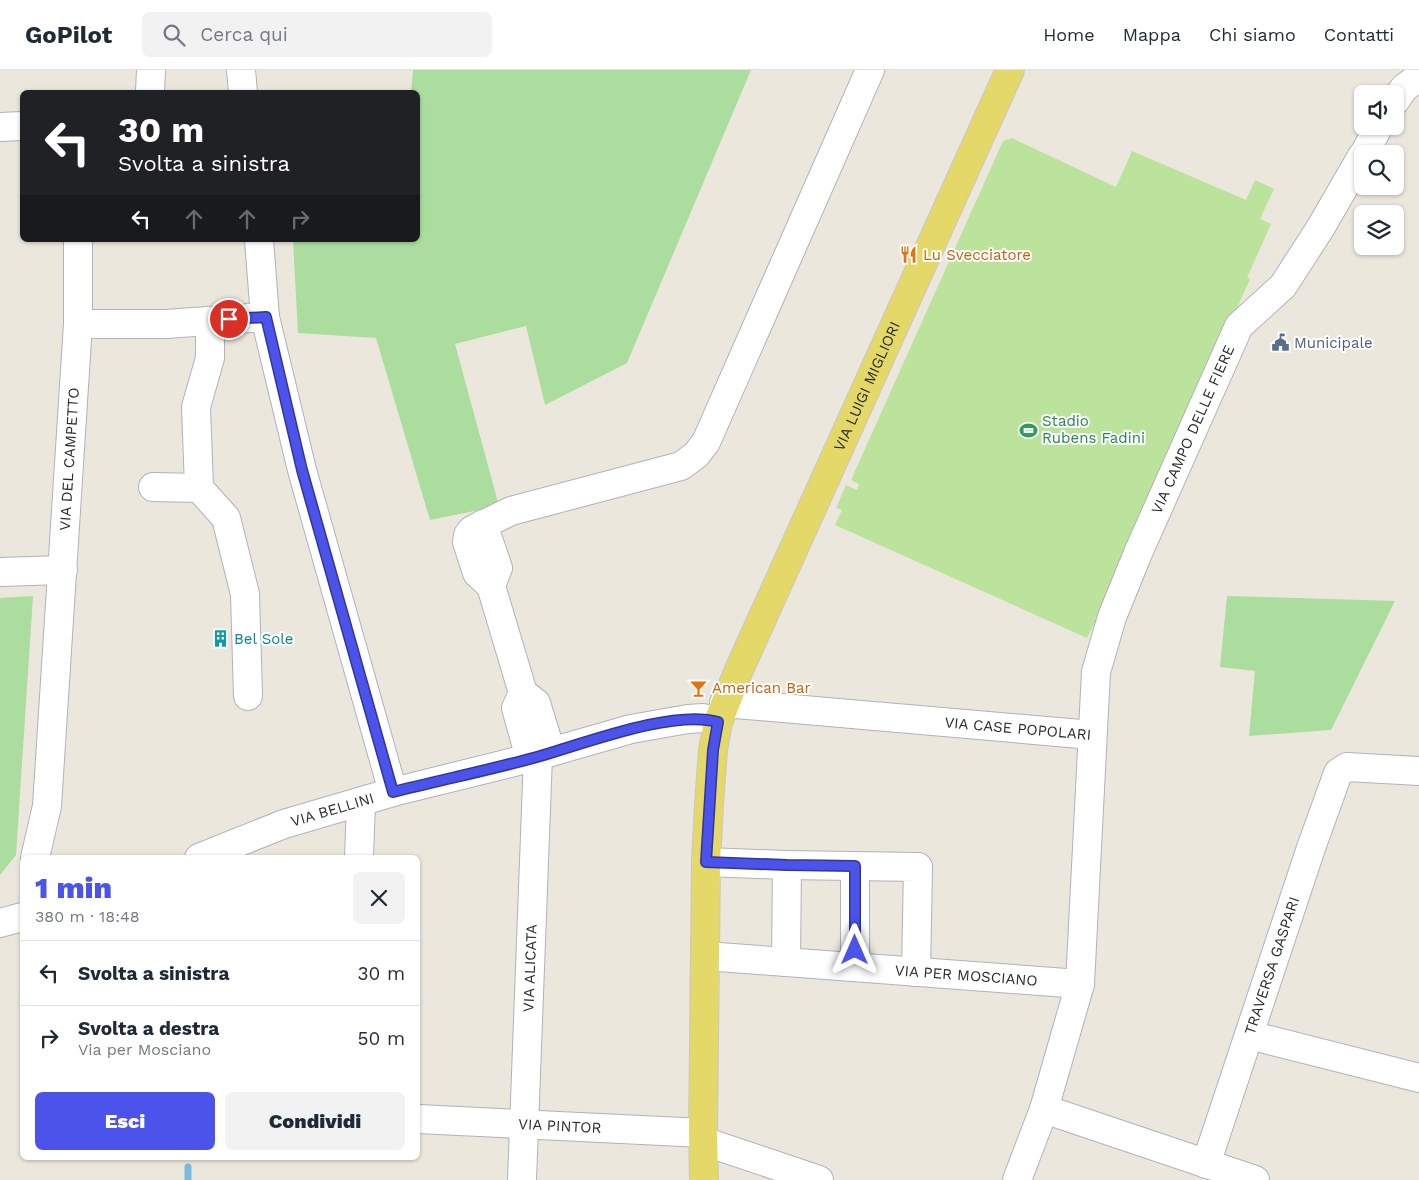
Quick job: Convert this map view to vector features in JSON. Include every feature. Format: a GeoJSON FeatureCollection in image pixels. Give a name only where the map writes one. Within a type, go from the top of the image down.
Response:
{"type":"FeatureCollection","features":[{"type":"Feature","properties":{"kind":"main road","name":"VIA LUIGI MIGLIORI"},"geometry":{"type":"LineString","coordinates":[[721,712],[1010,70]]}},
{"type":"Feature","properties":{"kind":"main road"},"geometry":{"type":"LineString","coordinates":[[704,1180],[706,862],[713,750],[721,712]]}},
{"type":"Feature","properties":{"kind":"street"},"geometry":{"type":"LineString","coordinates":[[150,70],[150,90]]}},
{"type":"Feature","properties":{"kind":"street"},"geometry":{"type":"LineString","coordinates":[[241,70],[243,90]]}},
{"type":"Feature","properties":{"kind":"street","name":"VIA ALICATA"},"geometry":{"type":"LineString","coordinates":[[522,1180],[540,756],[516,708],[524,694],[491,586],[498,568],[483,524],[511,511],[681,466],[696,455],[706,442],[870,70]]}},
{"type":"Feature","properties":{"kind":"street"},"geometry":{"type":"LineString","coordinates":[[1404,88],[1419,77]]}},
{"type":"Feature","properties":{"kind":"street"},"geometry":{"type":"LineString","coordinates":[[0,127],[20,126]]}},
{"type":"Feature","properties":{"kind":"street","name":"VIA CAMPO DELLE FIERE"},"geometry":{"type":"LineString","coordinates":[[1092,735],[1096,672],[1112,617],[1138,553],[1239,326],[1283,286],[1354,170]]}},
{"type":"Feature","properties":{"kind":"street","name":"VIA DEL CAMPETTO"},"geometry":{"type":"LineString","coordinates":[[36,855],[46,806],[78,324],[78,242]]}},
{"type":"Feature","properties":{"kind":"street"},"geometry":{"type":"LineString","coordinates":[[259,242],[266,317],[302,470],[393,792]]}},
{"type":"Feature","properties":{"kind":"street"},"geometry":{"type":"LineString","coordinates":[[78,324],[166,324],[266,317]]}},
{"type":"Feature","properties":{"kind":"street"},"geometry":{"type":"LineString","coordinates":[[210,321],[210,358],[196,407],[199,488],[226,518],[245,594],[248,696]]}},
{"type":"Feature","properties":{"kind":"street"},"geometry":{"type":"LineString","coordinates":[[153,487],[199,488]]}},
{"type":"Feature","properties":{"kind":"street"},"geometry":{"type":"LineString","coordinates":[[0,572],[62,570]]}},
{"type":"Feature","properties":{"kind":"street","name":"VIA CASE POPOLARI"},"geometry":{"type":"LineString","coordinates":[[721,712],[1092,735],[1080,984],[1044,1109],[1017,1180]]}},
{"type":"Feature","properties":{"kind":"street","name":"VIA BELLINI"},"geometry":{"type":"LineString","coordinates":[[206,855],[284,824],[393,792],[540,756],[631,729],[703,718],[721,712]]}},
{"type":"Feature","properties":{"kind":"street","name":"TRAVERSA GASPARI"},"geometry":{"type":"LineString","coordinates":[[1206,1164],[1338,773],[1347,767],[1419,771]]}},
{"type":"Feature","properties":{"kind":"street"},"geometry":{"type":"LineString","coordinates":[[358,855],[361,802]]}},
{"type":"Feature","properties":{"kind":"street"},"geometry":{"type":"LineString","coordinates":[[706,862],[918,867],[916,972]]}},
{"type":"Feature","properties":{"kind":"street"},"geometry":{"type":"LineString","coordinates":[[786,962],[787,865]]}},
{"type":"Feature","properties":{"kind":"street"},"geometry":{"type":"LineString","coordinates":[[855,866],[855,967]]}},
{"type":"Feature","properties":{"kind":"street","name":"VIA PER MOSCIANO"},"geometry":{"type":"LineString","coordinates":[[706,956],[1080,984]]}},
{"type":"Feature","properties":{"kind":"street"},"geometry":{"type":"LineString","coordinates":[[1249,1035],[1419,1078]]}},
{"type":"Feature","properties":{"kind":"street"},"geometry":{"type":"LineString","coordinates":[[1044,1109],[1255,1180]]}},
{"type":"Feature","properties":{"kind":"street","name":"VIA PINTOR"},"geometry":{"type":"LineString","coordinates":[[420,1119],[523,1124],[703,1137],[820,1180]]}},
{"type":"Feature","properties":{"kind":"green space"},"geometry":{"type":"Polygon","coordinates":[[[413,70],[751,70],[627,363],[545,405],[526,326],[455,344],[499,506],[430,520],[376,338],[298,333],[293,242],[420,242],[420,90],[411,90],[413,70]]]}},
{"type":"Feature","properties":{"kind":"green space","name":"Stadio Rubens Fadini"},"geometry":{"type":"Polygon","coordinates":[[[1012,138],[1116,187],[1132,151],[1246,200],[1255,180],[1274,189],[1260,219],[1271,224],[1247,278],[1250,279],[1107,599],[1087,638],[835,525],[842,510],[836,508],[846,485],[857,490],[859,484],[851,480],[1003,141],[1012,138]]]}},
{"type":"Feature","properties":{"kind":"green space"},"geometry":{"type":"Polygon","coordinates":[[[33,596],[16,855],[0,875],[0,598],[33,596]]]}},
{"type":"Feature","properties":{"kind":"green space"},"geometry":{"type":"Polygon","coordinates":[[[1227,596],[1395,601],[1331,730],[1249,736],[1255,671],[1220,667],[1227,596]]]}},
{"type":"Feature","properties":{"kind":"waterway"},"geometry":{"type":"LineString","coordinates":[[188,1167],[188,1180]]}},
{"type":"Feature","properties":{"kind":"place","name":"Lu Svecciatore"},"geometry":{"type":"Point","coordinates":[909,255]}},
{"type":"Feature","properties":{"kind":"place","name":"Municipale"},"geometry":{"type":"Point","coordinates":[1280,343]}},
{"type":"Feature","properties":{"kind":"place","name":"Stadio Rubens Fadini"},"geometry":{"type":"Point","coordinates":[1028,430]}},
{"type":"Feature","properties":{"kind":"place","name":"Bel Sole"},"geometry":{"type":"Point","coordinates":[220,639]}},
{"type":"Feature","properties":{"kind":"place","name":"American Bar"},"geometry":{"type":"Point","coordinates":[698,688]}},
{"type":"Feature","properties":{"kind":"route"},"geometry":{"type":"LineString","coordinates":[[229,319],[266,317],[302,470],[393,792],[538,756],[631,729],[688,719],[703,718],[718,722],[713,750],[706,862],[855,866],[855,950]]}}]}
